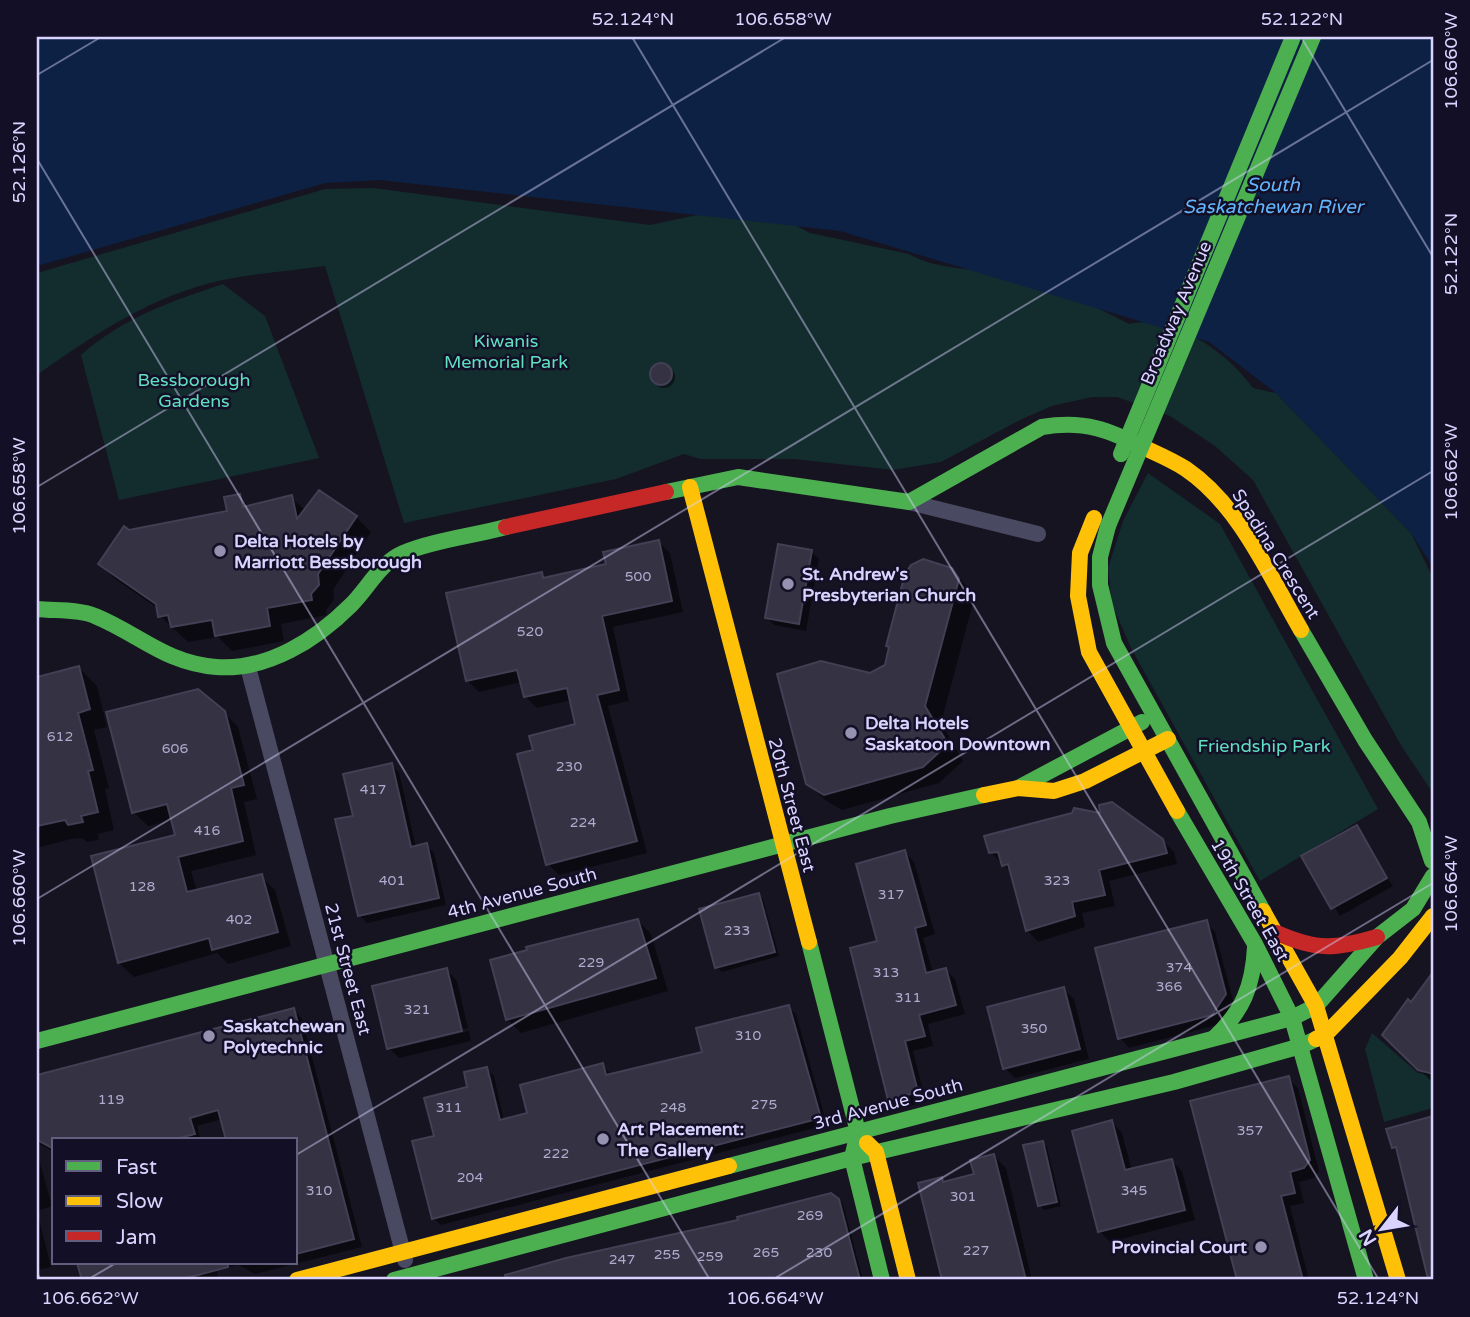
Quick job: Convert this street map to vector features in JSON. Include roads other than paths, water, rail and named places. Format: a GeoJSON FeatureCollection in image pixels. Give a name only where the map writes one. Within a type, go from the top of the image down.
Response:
{"type":"FeatureCollection","features":[{"type":"Feature","properties":{"kind":"main road","name":"Broadway Avenue"},"geometry":{"type":"LineString","coordinates":[[1099,567],[1101,522],[1293,37]]}},
{"type":"Feature","properties":{"kind":"main road","name":"Broadway Avenue"},"geometry":{"type":"LineString","coordinates":[[1080,552],[1101,522],[1312,37]]}},
{"type":"Feature","properties":{"kind":"main road","name":"Spadina Crescent"},"geometry":{"type":"LineString","coordinates":[[909,502],[1023,436],[1052,424],[1108,429],[1185,468],[1214,492],[1248,538],[1365,740],[1426,825],[1433,867]]}},
{"type":"Feature","properties":{"kind":"main road"},"geometry":{"type":"LineString","coordinates":[[37,609],[93,615],[172,659],[215,667],[248,667],[293,649],[318,634],[351,605],[387,563],[403,553],[580,509],[738,477],[858,492],[909,502]]}},
{"type":"Feature","properties":{"kind":"main road","name":"20th Street East"},"geometry":{"type":"LineString","coordinates":[[690,487],[858,1132],[876,1153],[908,1280]]}},
{"type":"Feature","properties":{"kind":"main road","name":"19th Street East"},"geometry":{"type":"LineString","coordinates":[[1080,552],[1078,596],[1089,652],[1255,944],[1292,1018],[1366,1280]]}},
{"type":"Feature","properties":{"kind":"main road","name":"19th Street East"},"geometry":{"type":"LineString","coordinates":[[1099,567],[1105,617],[1114,643],[1316,1006],[1398,1280]]}},
{"type":"Feature","properties":{"kind":"main road","name":"4th Avenue South"},"geometry":{"type":"LineString","coordinates":[[37,1041],[783,844],[1018,788],[1155,716]]}},
{"type":"Feature","properties":{"kind":"main road","name":"4th Avenue South"},"geometry":{"type":"LineString","coordinates":[[1018,788],[1054,791],[1085,781],[1168,739]]}},
{"type":"Feature","properties":{"kind":"main road","name":"3rd Avenue South"},"geometry":{"type":"LineString","coordinates":[[297,1280],[1292,1018],[1316,1006],[1377,937],[1413,909],[1433,867]]}},
{"type":"Feature","properties":{"kind":"main road"},"geometry":{"type":"LineString","coordinates":[[405,1279],[852,1158],[1174,1082],[1301,1046],[1326,1034],[1400,958],[1433,916]]}},
{"type":"Feature","properties":{"kind":"main road"},"geometry":{"type":"LineString","coordinates":[[1277,933],[1314,950],[1326,951],[1377,937]]}},
{"type":"Feature","properties":{"kind":"main road"},"geometry":{"type":"LineString","coordinates":[[1210,1041],[1237,1018],[1246,1003],[1253,980],[1255,944]]}},
{"type":"Feature","properties":{"kind":"main road","name":"20th Street East"},"geometry":{"type":"LineString","coordinates":[[858,1132],[852,1158],[883,1280]]}},
{"type":"Feature","properties":{"kind":"street"},"geometry":{"type":"LineString","coordinates":[[909,502],[1038,534]]}},
{"type":"Feature","properties":{"kind":"street","name":"21st Street East"},"geometry":{"type":"LineString","coordinates":[[248,667],[403,1252],[405,1279]]}},
{"type":"Feature","properties":{"kind":"water","name":"South Saskatchewan River"},"geometry":{"type":"Polygon","coordinates":[[[37,37],[1433,37],[1433,567],[1411,533],[1276,393],[1209,342],[840,231],[380,180],[325,183],[37,266],[37,37]]]}},
{"type":"Feature","properties":{"kind":"place","name":"Delta Hotels by Marriott Bessborough"},"geometry":{"type":"Point","coordinates":[220,551]}},
{"type":"Feature","properties":{"kind":"place","name":"St. Andrew's Presbyterian Church"},"geometry":{"type":"Point","coordinates":[788,584]}},
{"type":"Feature","properties":{"kind":"place","name":"Delta Hotels Saskatoon Downtown"},"geometry":{"type":"Point","coordinates":[851,733]}},
{"type":"Feature","properties":{"kind":"place","name":"Saskatchewan Polytechnic"},"geometry":{"type":"Point","coordinates":[209,1036]}},
{"type":"Feature","properties":{"kind":"place","name":"Art Placement: The Gallery"},"geometry":{"type":"Point","coordinates":[603,1139]}},
{"type":"Feature","properties":{"kind":"place","name":"Provincial Court"},"geometry":{"type":"Point","coordinates":[1261,1247]}},
{"type":"Feature","properties":{"kind":"park label","name":"Kiwanis Memorial Park"},"geometry":{"type":"Point","coordinates":[506,351]}},
{"type":"Feature","properties":{"kind":"park label","name":"Bessborough Gardens"},"geometry":{"type":"Point","coordinates":[194,390]}},
{"type":"Feature","properties":{"kind":"park label","name":"Friendship Park"},"geometry":{"type":"Point","coordinates":[1264,746]}}]}
